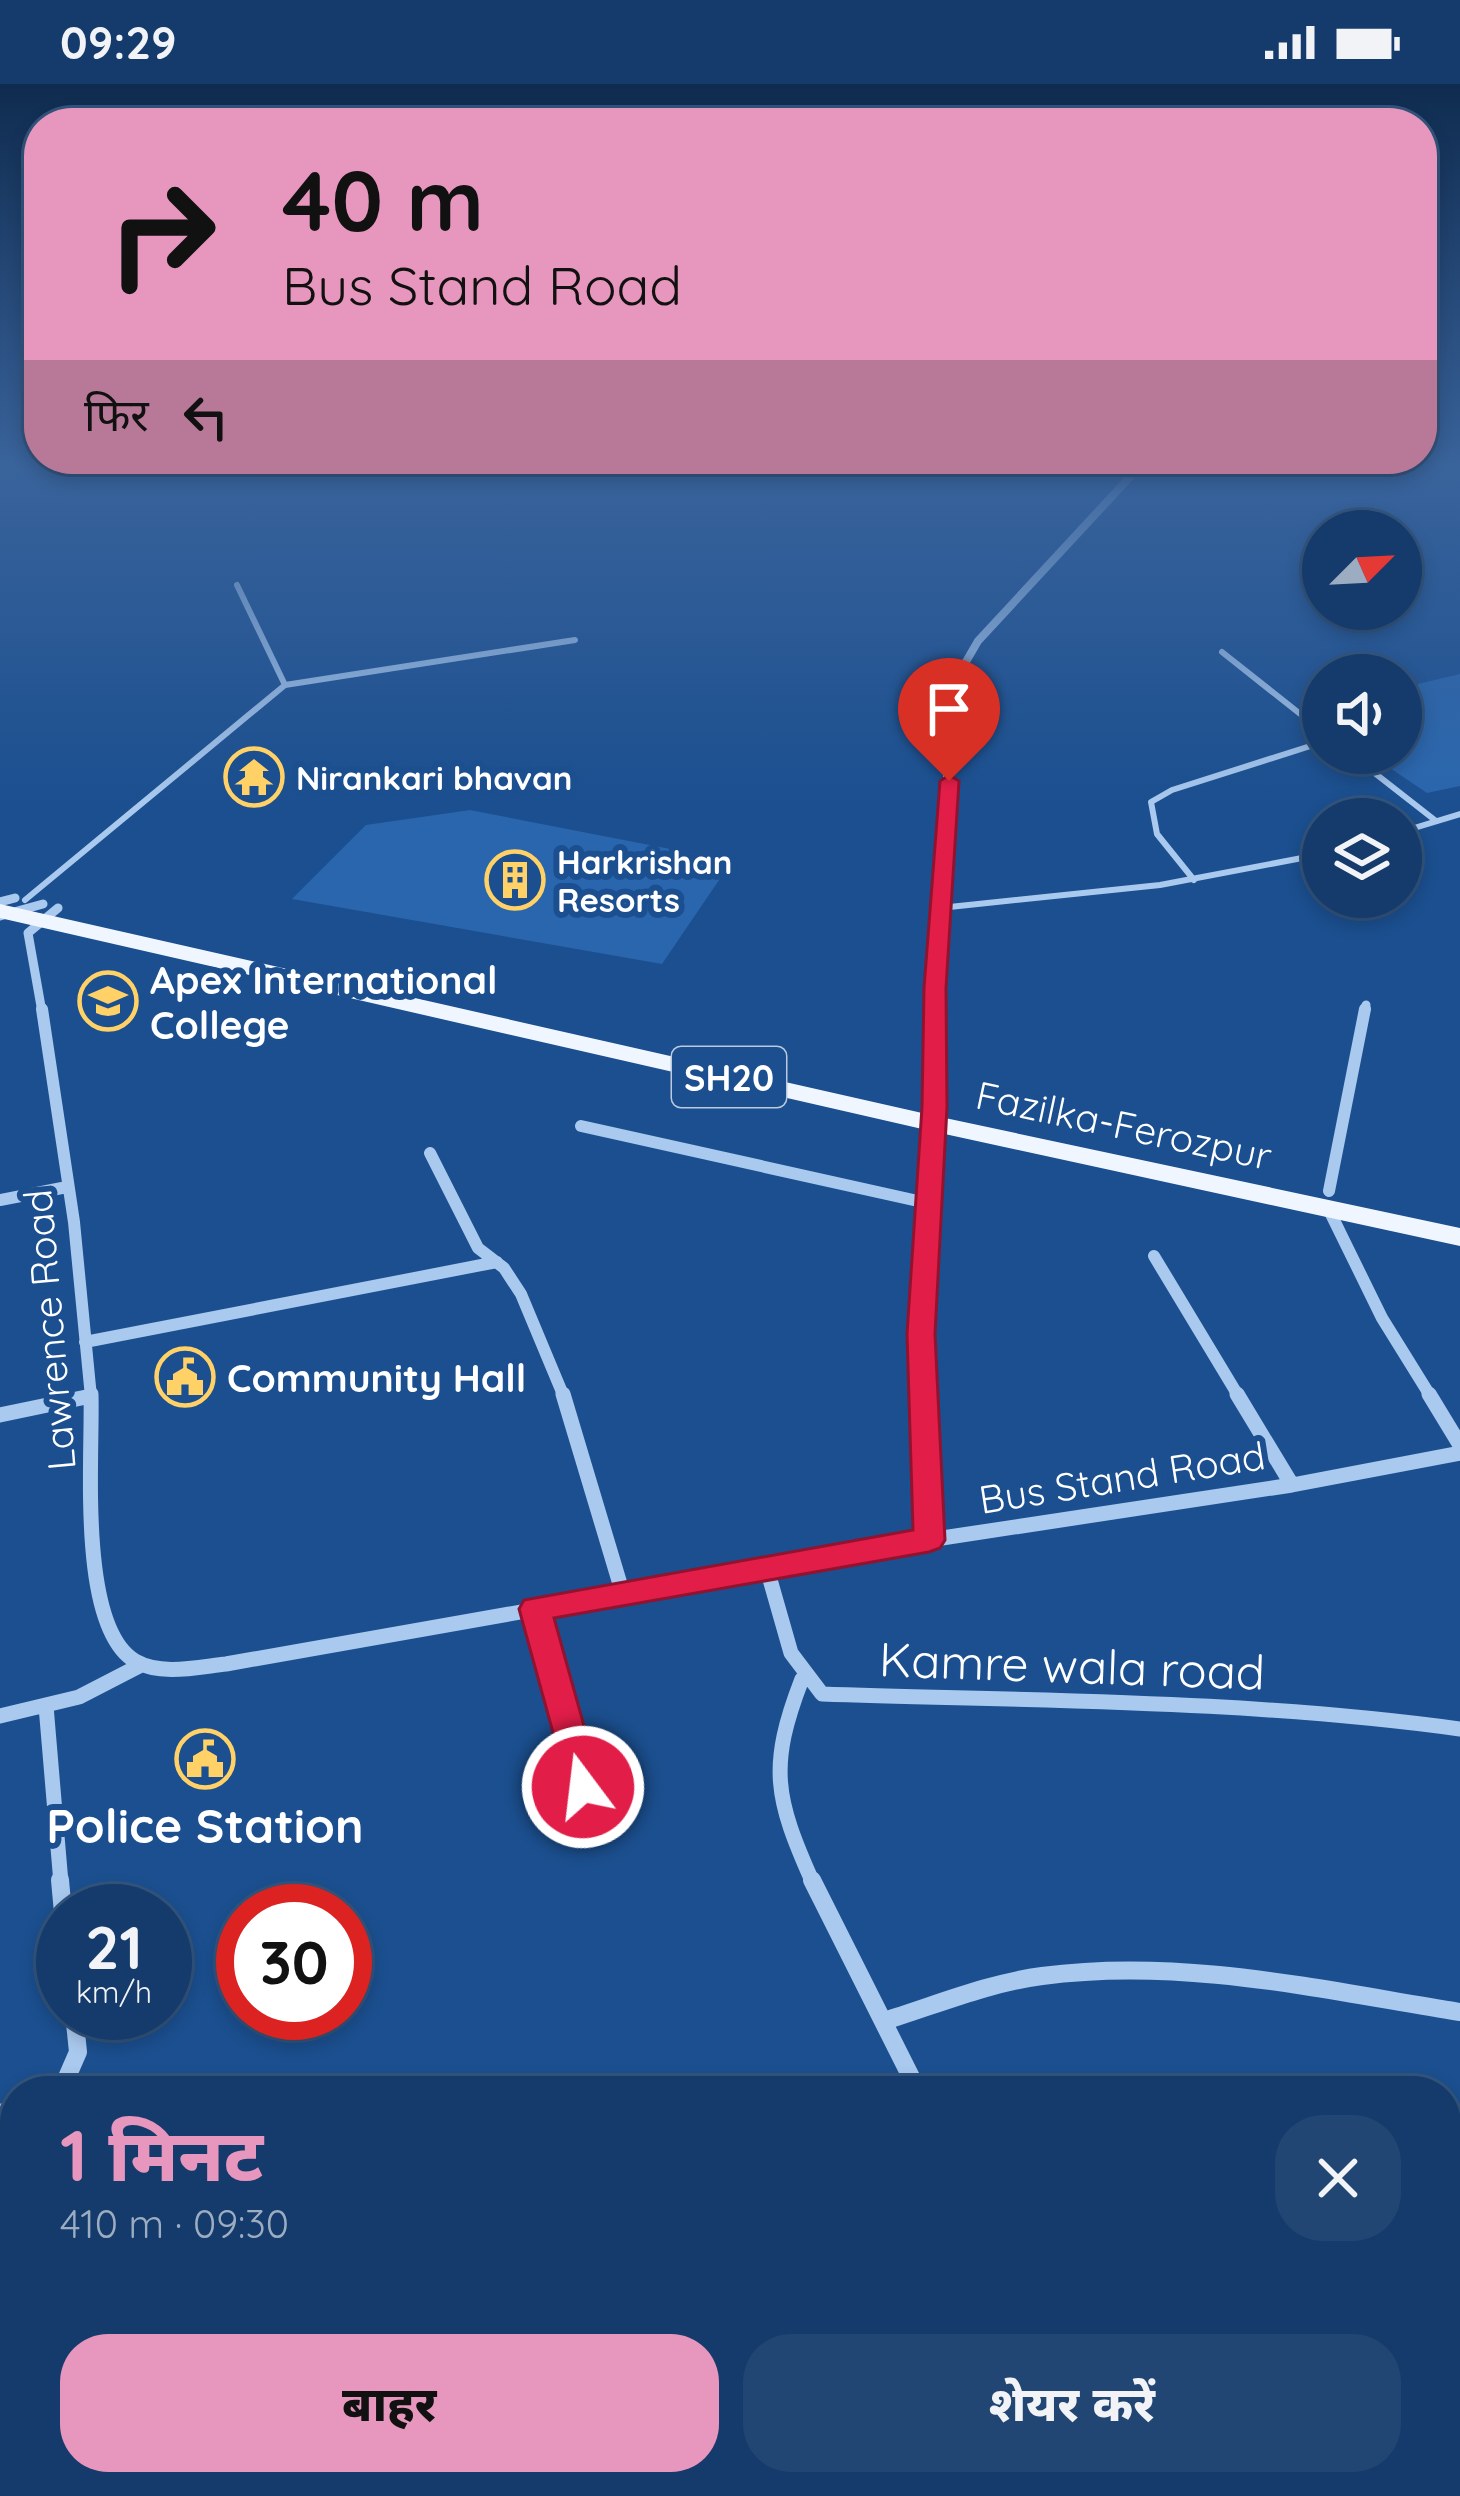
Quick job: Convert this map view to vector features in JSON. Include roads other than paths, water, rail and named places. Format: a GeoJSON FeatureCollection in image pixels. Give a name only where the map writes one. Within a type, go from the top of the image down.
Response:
{"type":"FeatureCollection","features":[{"type":"Feature","properties":{"kind":"main road","name":"Fazilka-Ferozpur"},"geometry":{"type":"LineString","coordinates":[[19,907],[1329,1200],[1460,1237]]}},
{"type":"Feature","properties":{"kind":"main road","name":"Fazilka-Ferozpur"},"geometry":{"type":"LineString","coordinates":[[1329,1200],[1460,1218]]}},
{"type":"Feature","properties":{"kind":"street"},"geometry":{"type":"LineString","coordinates":[[929,1540],[921,1334],[940,908],[959,672],[978,641],[1037,578]]}},
{"type":"Feature","properties":{"kind":"street","name":"Lawrence Road"},"geometry":{"type":"LineString","coordinates":[[19,907],[28,933],[68,1187],[91,1396],[100,1587],[123,1653],[141,1665]]}},
{"type":"Feature","properties":{"kind":"street"},"geometry":{"type":"LineString","coordinates":[[1366,1005],[1329,1200],[1382,1318],[1460,1449]]}},
{"type":"Feature","properties":{"kind":"street"},"geometry":{"type":"LineString","coordinates":[[581,1126],[927,1203]]}},
{"type":"Feature","properties":{"kind":"street"},"geometry":{"type":"LineString","coordinates":[[430,1153],[478,1248],[497,1262],[521,1294],[560,1388],[622,1594]]}},
{"type":"Feature","properties":{"kind":"street"},"geometry":{"type":"LineString","coordinates":[[0,1200],[68,1187]]}},
{"type":"Feature","properties":{"kind":"street"},"geometry":{"type":"LineString","coordinates":[[1154,1256],[1292,1485]]}},
{"type":"Feature","properties":{"kind":"street"},"geometry":{"type":"LineString","coordinates":[[85,1342],[497,1262]]}},
{"type":"Feature","properties":{"kind":"street"},"geometry":{"type":"LineString","coordinates":[[0,1415],[91,1396]]}},
{"type":"Feature","properties":{"kind":"street","name":"Bus Stand Road"},"geometry":{"type":"LineString","coordinates":[[141,1665],[226,1664],[929,1540],[1292,1485],[1460,1449]]}},
{"type":"Feature","properties":{"kind":"street"},"geometry":{"type":"LineString","coordinates":[[767,1568],[790,1656],[802,1679],[778,1748],[778,1792],[794,1844],[911,2076]]}},
{"type":"Feature","properties":{"kind":"street"},"geometry":{"type":"LineString","coordinates":[[535,1609],[595,1832]]}},
{"type":"Feature","properties":{"kind":"street"},"geometry":{"type":"LineString","coordinates":[[0,1716],[79,1697],[141,1665]]}},
{"type":"Feature","properties":{"kind":"street","name":"Kamre wala road"},"geometry":{"type":"LineString","coordinates":[[802,1679],[822,1694],[844,1696],[1234,1707],[1358,1715],[1460,1729]]}},
{"type":"Feature","properties":{"kind":"street"},"geometry":{"type":"LineString","coordinates":[[46,1706],[61,1884]]}},
{"type":"Feature","properties":{"kind":"street"},"geometry":{"type":"LineString","coordinates":[[884,2021],[1040,1976],[1121,1970],[1181,1971],[1460,2012]]}},
{"type":"Feature","properties":{"kind":"street"},"geometry":{"type":"LineString","coordinates":[[68,2076],[78,2052],[77,2040]]}},
{"type":"Feature","properties":{"kind":"lane"},"geometry":{"type":"LineString","coordinates":[[237,585],[285,686]]}},
{"type":"Feature","properties":{"kind":"lane"},"geometry":{"type":"LineString","coordinates":[[19,907],[285,686],[575,640]]}},
{"type":"Feature","properties":{"kind":"lane"},"geometry":{"type":"LineString","coordinates":[[1222,652],[1302,715]]}},
{"type":"Feature","properties":{"kind":"lane"},"geometry":{"type":"LineString","coordinates":[[1194,880],[1157,835],[1148,815],[1151,802],[1172,790],[1302,749]]}},
{"type":"Feature","properties":{"kind":"lane"},"geometry":{"type":"LineString","coordinates":[[1376,774],[1436,821]]}},
{"type":"Feature","properties":{"kind":"lane"},"geometry":{"type":"LineString","coordinates":[[1422,825],[1460,814]]}},
{"type":"Feature","properties":{"kind":"lane"},"geometry":{"type":"LineString","coordinates":[[940,908],[1194,880],[1302,858]]}},
{"type":"Feature","properties":{"kind":"place","name":"Nirankari bhavan"},"geometry":{"type":"Point","coordinates":[254,777]}},
{"type":"Feature","properties":{"kind":"place","name":"Harkrishan Resorts"},"geometry":{"type":"Point","coordinates":[515,880]}},
{"type":"Feature","properties":{"kind":"place","name":"Apex International College"},"geometry":{"type":"Point","coordinates":[108,1001]}},
{"type":"Feature","properties":{"kind":"place","name":"Community Hall"},"geometry":{"type":"Point","coordinates":[185,1377]}},
{"type":"Feature","properties":{"kind":"place","name":"Police Station"},"geometry":{"type":"Point","coordinates":[205,1759]}}]}
